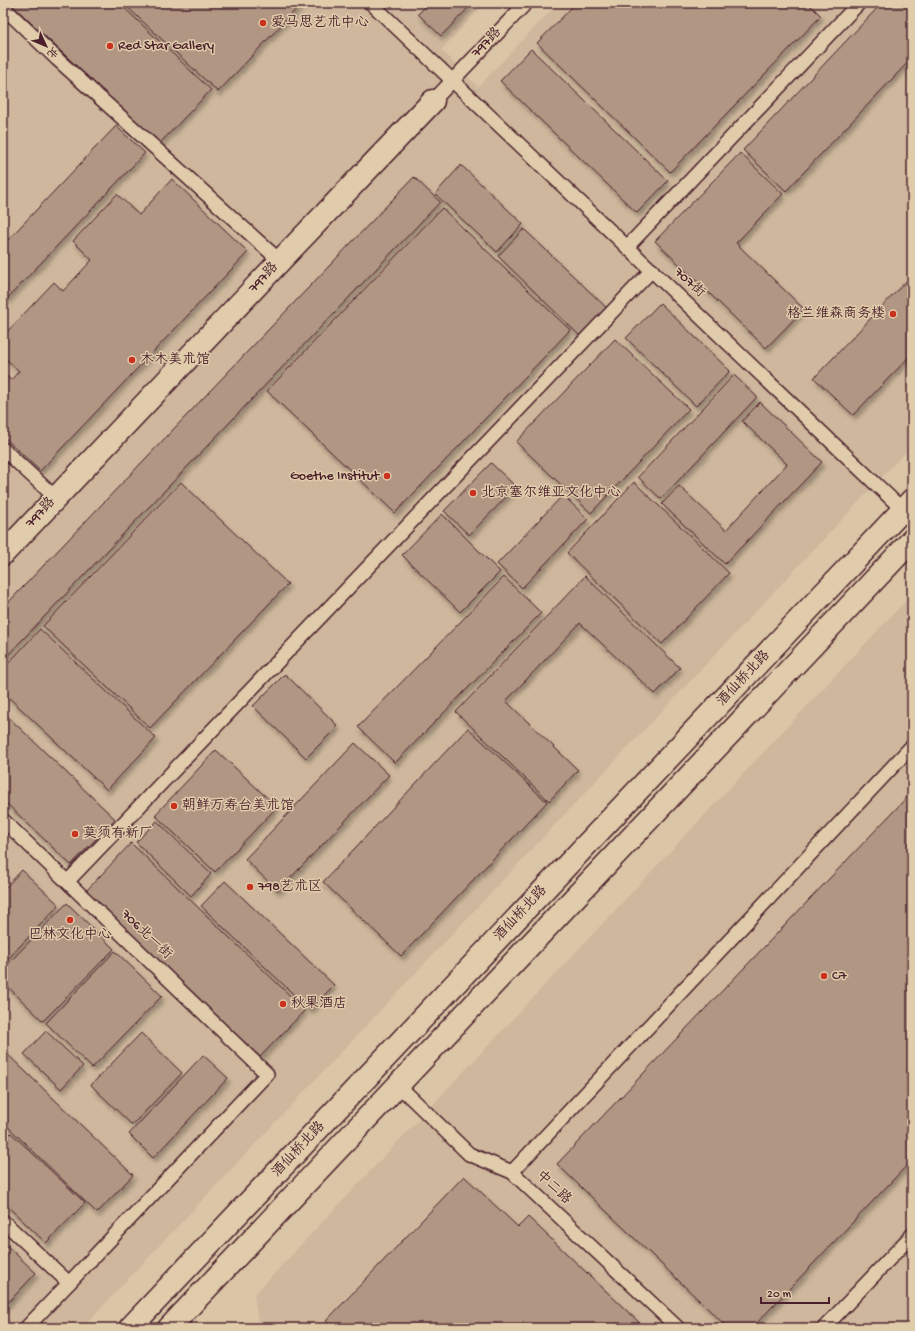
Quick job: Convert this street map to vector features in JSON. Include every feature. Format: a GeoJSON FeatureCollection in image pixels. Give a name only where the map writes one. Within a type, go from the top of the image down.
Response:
{"type":"FeatureCollection","features":[{"type":"Feature","properties":{"kind":"street","name":"797路"},"geometry":{"type":"LineString","coordinates":[[3,554],[433,101]]}},
{"type":"Feature","properties":{"kind":"street","name":"酒仙桥北路"},"geometry":{"type":"LineString","coordinates":[[130,1328],[907,505]]}},
{"type":"Feature","properties":{"kind":"street","name":"酒仙桥北路"},"geometry":{"type":"LineString","coordinates":[[169,1328],[912,540]]}},
{"type":"Feature","properties":{"kind":"street"},"geometry":{"type":"LineString","coordinates":[[149,1309],[169,1328]]}},
{"type":"Feature","properties":{"kind":"lane","name":"707街"},"geometry":{"type":"LineString","coordinates":[[371,3],[627,247],[907,505]]}},
{"type":"Feature","properties":{"kind":"lane","name":"797路"},"geometry":{"type":"LineString","coordinates":[[433,101],[526,3]]}},
{"type":"Feature","properties":{"kind":"lane"},"geometry":{"type":"LineString","coordinates":[[627,247],[852,5]]}},
{"type":"Feature","properties":{"kind":"lane"},"geometry":{"type":"LineString","coordinates":[[3,7],[57,59],[280,261]]}},
{"type":"Feature","properties":{"kind":"lane"},"geometry":{"type":"LineString","coordinates":[[68,881],[652,270]]}},
{"type":"Feature","properties":{"kind":"lane"},"geometry":{"type":"LineString","coordinates":[[3,449],[56,498]]}},
{"type":"Feature","properties":{"kind":"lane"},"geometry":{"type":"LineString","coordinates":[[512,1172],[912,746]]}},
{"type":"Feature","properties":{"kind":"lane","name":"706北一街"},"geometry":{"type":"LineString","coordinates":[[3,820],[267,1074],[69,1283]]}},
{"type":"Feature","properties":{"kind":"lane","name":"中二路"},"geometry":{"type":"LineString","coordinates":[[398,1085],[469,1154],[512,1172],[678,1328]]}},
{"type":"Feature","properties":{"kind":"lane"},"geometry":{"type":"LineString","coordinates":[[3,1221],[69,1283],[26,1328]]}},
{"type":"Feature","properties":{"kind":"lane"},"geometry":{"type":"LineString","coordinates":[[824,1328],[912,1235]]}},
{"type":"Feature","properties":{"kind":"shaded area","name":"798艺术区"},"geometry":{"type":"Polygon","coordinates":[[[3,3],[485,3],[441,50],[478,87],[558,3],[912,3],[912,445],[82,1328],[3,1328],[3,3]]]}},
{"type":"Feature","properties":{"kind":"shaded area"},"geometry":{"type":"Polygon","coordinates":[[[912,594],[912,1328],[259,1328],[254,1295],[912,594]]]}},
{"type":"Feature","properties":{"kind":"building","name":"Red Star Gallery"},"geometry":{"type":"Polygon","coordinates":[[[10,3],[119,3],[211,90],[159,144],[10,3]]]}},
{"type":"Feature","properties":{"kind":"building"},"geometry":{"type":"Polygon","coordinates":[[[123,3],[302,3],[218,92],[123,3]]]}},
{"type":"Feature","properties":{"kind":"building"},"geometry":{"type":"Polygon","coordinates":[[[429,3],[473,3],[441,36],[418,14],[429,3]]]}},
{"type":"Feature","properties":{"kind":"building"},"geometry":{"type":"Polygon","coordinates":[[[576,3],[808,3],[821,16],[670,172],[537,43],[576,3]]]}},
{"type":"Feature","properties":{"kind":"building"},"geometry":{"type":"Polygon","coordinates":[[[882,3],[912,3],[912,58],[786,191],[743,150],[882,3]]]}},
{"type":"Feature","properties":{"kind":"building"},"geometry":{"type":"Polygon","coordinates":[[[531,49],[668,181],[637,213],[500,81],[531,49]]]}},
{"type":"Feature","properties":{"kind":"building"},"geometry":{"type":"Polygon","coordinates":[[[116,126],[145,153],[3,303],[3,245],[116,126]]]}},
{"type":"Feature","properties":{"kind":"building"},"geometry":{"type":"Polygon","coordinates":[[[740,153],[783,194],[736,243],[804,309],[766,348],[655,241],[740,153]]]}},
{"type":"Feature","properties":{"kind":"building"},"geometry":{"type":"Polygon","coordinates":[[[461,165],[523,224],[497,252],[435,194],[461,165]]]}},
{"type":"Feature","properties":{"kind":"building"},"geometry":{"type":"Polygon","coordinates":[[[414,177],[440,202],[3,660],[3,608],[414,177]]]}},
{"type":"Feature","properties":{"kind":"building"},"geometry":{"type":"Polygon","coordinates":[[[172,179],[248,252],[40,471],[3,436],[3,373],[11,380],[19,371],[3,356],[3,336],[54,282],[63,291],[92,260],[73,241],[117,194],[139,215],[172,179]]]}},
{"type":"Feature","properties":{"kind":"building"},"geometry":{"type":"Polygon","coordinates":[[[442,208],[570,330],[395,513],[267,391],[442,208]]]}},
{"type":"Feature","properties":{"kind":"building"},"geometry":{"type":"Polygon","coordinates":[[[524,229],[609,310],[582,338],[498,256],[524,229]]]}},
{"type":"Feature","properties":{"kind":"building","name":"格兰维森商务楼"},"geometry":{"type":"Polygon","coordinates":[[[912,275],[912,354],[853,415],[814,378],[912,275]]]}},
{"type":"Feature","properties":{"kind":"building"},"geometry":{"type":"Polygon","coordinates":[[[660,303],[730,371],[696,406],[626,338],[660,303]]]}},
{"type":"Feature","properties":{"kind":"building"},"geometry":{"type":"Polygon","coordinates":[[[615,339],[689,409],[591,513],[516,442],[615,339]]]}},
{"type":"Feature","properties":{"kind":"building"},"geometry":{"type":"Polygon","coordinates":[[[734,375],[757,397],[661,499],[638,477],[734,375]]]}},
{"type":"Feature","properties":{"kind":"building"},"geometry":{"type":"Polygon","coordinates":[[[760,402],[822,462],[725,564],[662,504],[679,486],[726,530],[787,464],[742,421],[760,402]]]}},
{"type":"Feature","properties":{"kind":"building"},"geometry":{"type":"Polygon","coordinates":[[[491,463],[516,487],[469,535],[444,511],[491,463]]]}},
{"type":"Feature","properties":{"kind":"building"},"geometry":{"type":"Polygon","coordinates":[[[181,482],[288,584],[150,728],[43,626],[181,482]]]}},
{"type":"Feature","properties":{"kind":"building"},"geometry":{"type":"Polygon","coordinates":[[[634,482],[729,573],[662,644],[567,553],[634,482]]]}},
{"type":"Feature","properties":{"kind":"building"},"geometry":{"type":"Polygon","coordinates":[[[563,495],[588,519],[522,588],[497,564],[563,495]]]}},
{"type":"Feature","properties":{"kind":"building"},"geometry":{"type":"Polygon","coordinates":[[[442,514],[500,572],[460,612],[402,555],[442,514]]]}},
{"type":"Feature","properties":{"kind":"building"},"geometry":{"type":"Polygon","coordinates":[[[585,576],[680,668],[655,694],[580,623],[506,701],[578,770],[549,801],[456,712],[585,576]]]}},
{"type":"Feature","properties":{"kind":"building"},"geometry":{"type":"Polygon","coordinates":[[[504,577],[541,613],[395,763],[358,727],[504,577]]]}},
{"type":"Feature","properties":{"kind":"building"},"geometry":{"type":"Polygon","coordinates":[[[40,629],[156,738],[107,790],[3,692],[3,669],[40,629]]]}},
{"type":"Feature","properties":{"kind":"building"},"geometry":{"type":"Polygon","coordinates":[[[285,674],[338,726],[306,758],[253,706],[285,674]]]}},
{"type":"Feature","properties":{"kind":"building"},"geometry":{"type":"Polygon","coordinates":[[[3,712],[115,819],[71,865],[3,800],[3,712]]]}},
{"type":"Feature","properties":{"kind":"building"},"geometry":{"type":"Polygon","coordinates":[[[468,728],[547,802],[401,956],[323,882],[468,728]]]}},
{"type":"Feature","properties":{"kind":"building"},"geometry":{"type":"Polygon","coordinates":[[[355,743],[389,775],[278,891],[245,859],[355,743]]]}},
{"type":"Feature","properties":{"kind":"building"},"geometry":{"type":"Polygon","coordinates":[[[216,750],[277,807],[215,872],[155,815],[216,750]]]}},
{"type":"Feature","properties":{"kind":"building","name":"C7"},"geometry":{"type":"Polygon","coordinates":[[[912,792],[912,1160],[752,1328],[728,1328],[557,1164],[912,792]]]}},
{"type":"Feature","properties":{"kind":"building"},"geometry":{"type":"Polygon","coordinates":[[[157,821],[211,874],[191,896],[136,842],[157,821]]]}},
{"type":"Feature","properties":{"kind":"building"},"geometry":{"type":"Polygon","coordinates":[[[131,843],[305,1010],[260,1057],[86,891],[131,843]]]}},
{"type":"Feature","properties":{"kind":"building"},"geometry":{"type":"Polygon","coordinates":[[[22,870],[59,905],[3,964],[3,890],[22,870]]]}},
{"type":"Feature","properties":{"kind":"building"},"geometry":{"type":"Polygon","coordinates":[[[225,881],[334,985],[310,1010],[201,906],[225,881]]]}},
{"type":"Feature","properties":{"kind":"building"},"geometry":{"type":"Polygon","coordinates":[[[67,903],[114,949],[43,1021],[3,982],[3,969],[67,903]]]}},
{"type":"Feature","properties":{"kind":"building"},"geometry":{"type":"Polygon","coordinates":[[[115,951],[162,996],[92,1068],[46,1023],[115,951]]]}},
{"type":"Feature","properties":{"kind":"building"},"geometry":{"type":"Polygon","coordinates":[[[46,1031],[83,1066],[61,1089],[24,1054],[46,1031]]]}},
{"type":"Feature","properties":{"kind":"building"},"geometry":{"type":"Polygon","coordinates":[[[141,1033],[182,1073],[132,1125],[91,1085],[141,1033]]]}},
{"type":"Feature","properties":{"kind":"building"},"geometry":{"type":"Polygon","coordinates":[[[3,1050],[133,1175],[97,1213],[3,1122],[3,1050]]]}},
{"type":"Feature","properties":{"kind":"building"},"geometry":{"type":"Polygon","coordinates":[[[203,1055],[228,1078],[153,1158],[129,1134],[203,1055]]]}},
{"type":"Feature","properties":{"kind":"building"},"geometry":{"type":"Polygon","coordinates":[[[11,1133],[85,1203],[46,1243],[3,1202],[3,1141],[11,1133]]]}},
{"type":"Feature","properties":{"kind":"building"},"geometry":{"type":"Polygon","coordinates":[[[464,1176],[518,1227],[528,1217],[645,1328],[333,1328],[326,1321],[464,1176]]]}},
{"type":"Feature","properties":{"kind":"building"},"geometry":{"type":"Polygon","coordinates":[[[3,1242],[36,1273],[3,1308],[3,1242]]]}},
{"type":"Feature","properties":{"kind":"place","name":"爱马思艺术中心"},"geometry":{"type":"Point","coordinates":[263,23]}},
{"type":"Feature","properties":{"kind":"place","name":"Red Star Gallery"},"geometry":{"type":"Point","coordinates":[110,46]}},
{"type":"Feature","properties":{"kind":"place","name":"格兰维森商务楼"},"geometry":{"type":"Point","coordinates":[893,314]}},
{"type":"Feature","properties":{"kind":"place","name":"木木美术馆"},"geometry":{"type":"Point","coordinates":[132,360]}},
{"type":"Feature","properties":{"kind":"place","name":"Goethe Institut"},"geometry":{"type":"Point","coordinates":[387,476]}},
{"type":"Feature","properties":{"kind":"place","name":"北京塞尔维亚文化中心"},"geometry":{"type":"Point","coordinates":[473,493]}},
{"type":"Feature","properties":{"kind":"place","name":"朝鲜万寿台美术馆"},"geometry":{"type":"Point","coordinates":[174,806]}},
{"type":"Feature","properties":{"kind":"place","name":"莫须有新厂"},"geometry":{"type":"Point","coordinates":[75,834]}},
{"type":"Feature","properties":{"kind":"place","name":"798艺术区"},"geometry":{"type":"Point","coordinates":[250,887]}},
{"type":"Feature","properties":{"kind":"place","name":"巴林文化中心"},"geometry":{"type":"Point","coordinates":[70,920]}},
{"type":"Feature","properties":{"kind":"place","name":"C7"},"geometry":{"type":"Point","coordinates":[824,976]}},
{"type":"Feature","properties":{"kind":"place","name":"秋果酒店"},"geometry":{"type":"Point","coordinates":[283,1004]}}]}
